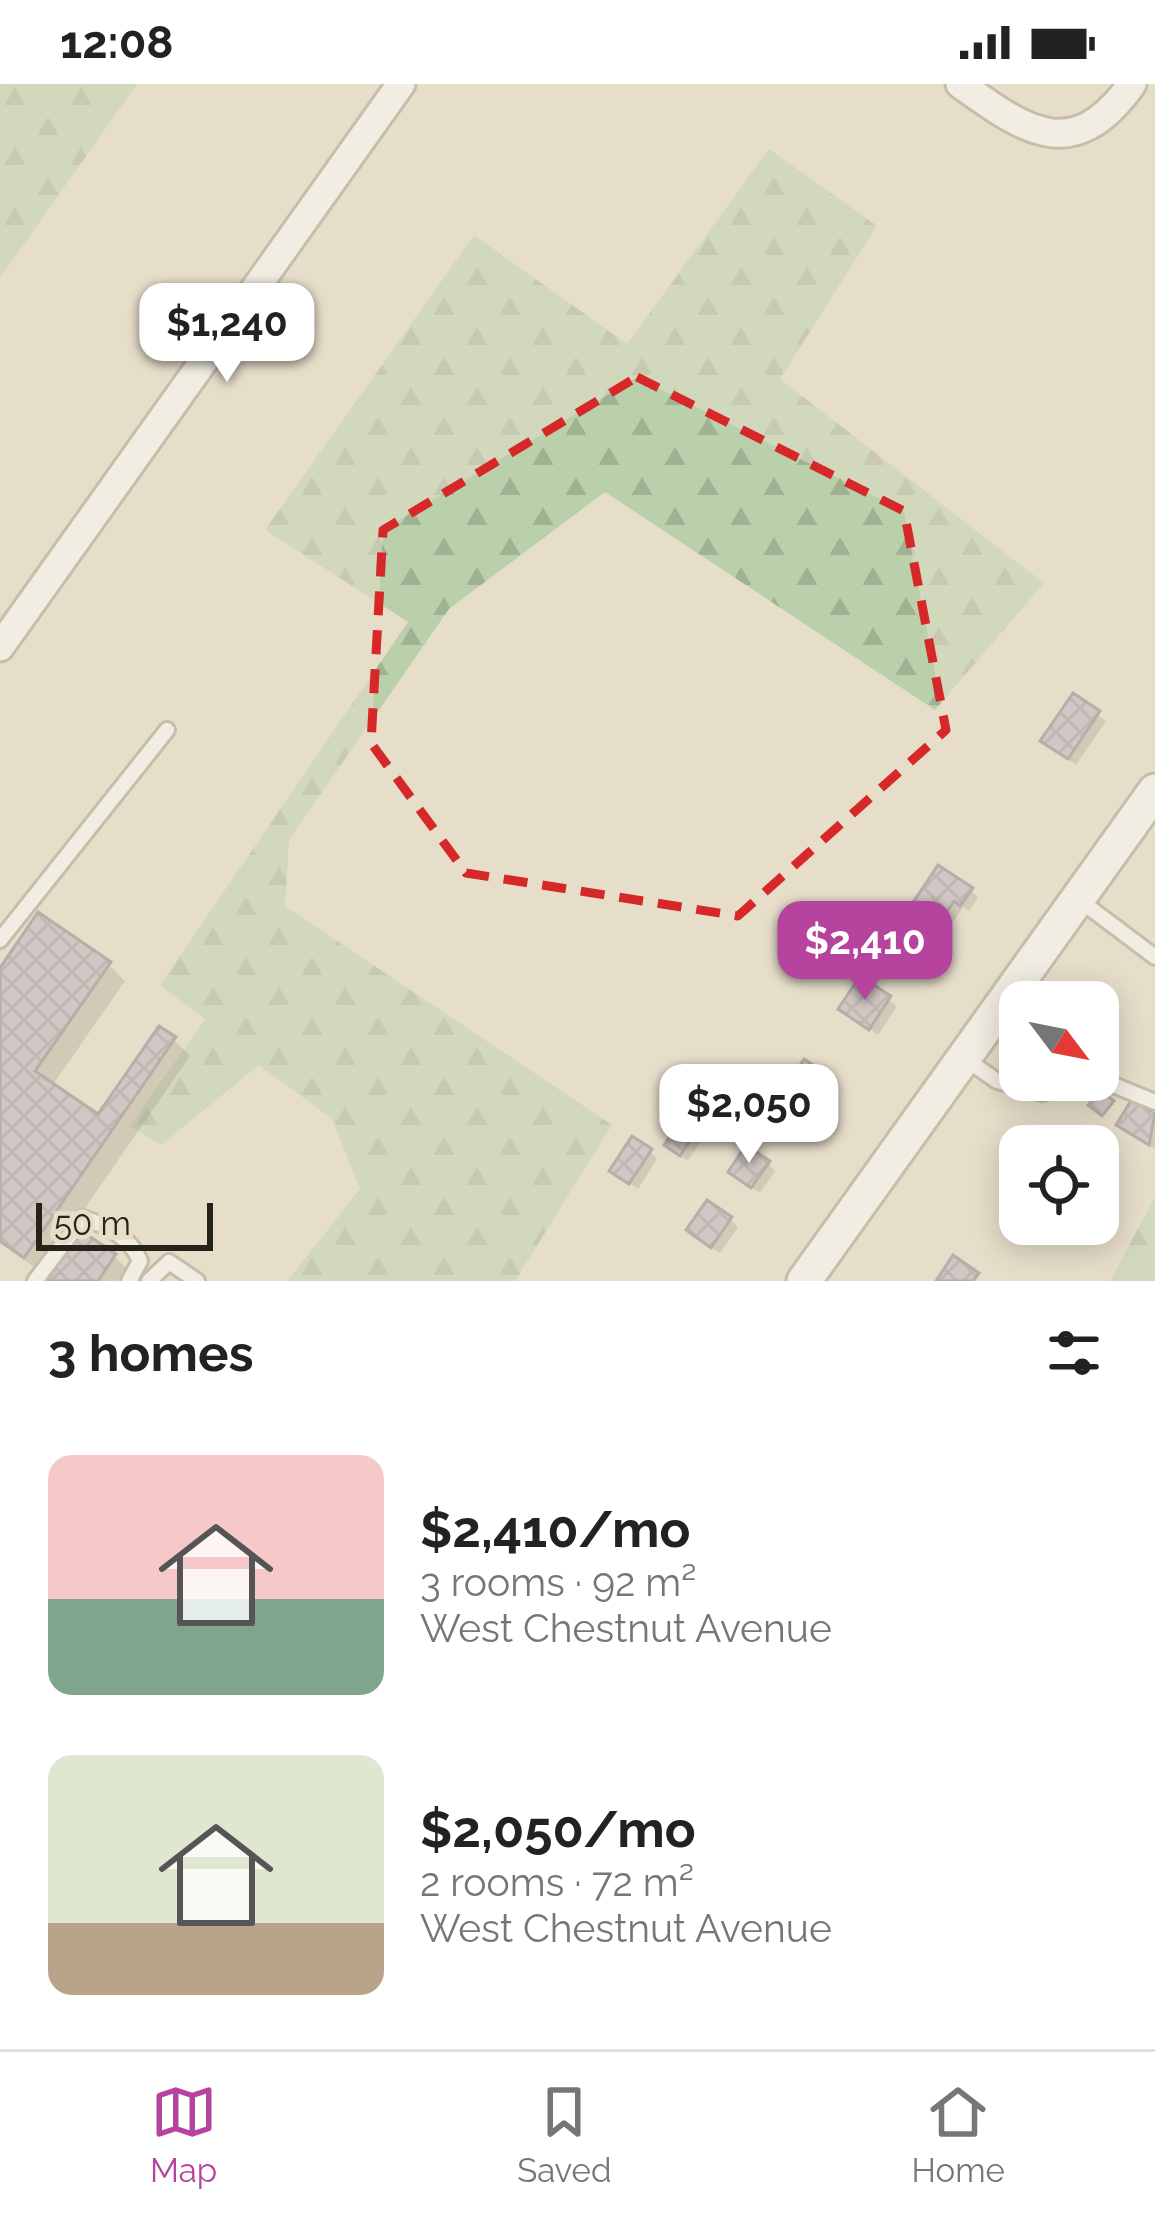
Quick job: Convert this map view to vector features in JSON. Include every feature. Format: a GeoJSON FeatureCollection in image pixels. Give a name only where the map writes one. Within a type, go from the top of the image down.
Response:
{"type":"FeatureCollection","features":[{"type":"Feature","properties":{"kind":"street"},"geometry":{"type":"LineString","coordinates":[[0,647],[401,84]]}},
{"type":"Feature","properties":{"kind":"street"},"geometry":{"type":"LineString","coordinates":[[960,84],[1043,135],[1077,131],[1106,116],[1132,84]]}},
{"type":"Feature","properties":{"kind":"street"},"geometry":{"type":"LineString","coordinates":[[804,1281],[1155,791]]}},
{"type":"Feature","properties":{"kind":"lane"},"geometry":{"type":"LineString","coordinates":[[0,940],[167,730]]}},
{"type":"Feature","properties":{"kind":"lane"},"geometry":{"type":"LineString","coordinates":[[1078,899],[1155,957]]}},
{"type":"Feature","properties":{"kind":"lane"},"geometry":{"type":"LineString","coordinates":[[964,1058],[997,1082],[1042,1094],[1085,1082],[1116,1086],[1155,1102]]}},
{"type":"Feature","properties":{"kind":"lane"},"geometry":{"type":"LineString","coordinates":[[35,1281],[83,1218],[101,1223],[135,1247],[140,1261],[129,1281]]}},
{"type":"Feature","properties":{"kind":"lane"},"geometry":{"type":"LineString","coordinates":[[149,1281],[169,1262],[197,1281]]}},
{"type":"Feature","properties":{"kind":"highlighted area"},"geometry":{"type":"Polygon","coordinates":[[[637,377],[904,511],[946,730],[738,916],[466,873],[371,743],[383,530],[637,377]]]}},
{"type":"Feature","properties":{"kind":"green space"},"geometry":{"type":"Polygon","coordinates":[[[0,84],[137,84],[0,278],[0,84]]]}},
{"type":"Feature","properties":{"kind":"green space"},"geometry":{"type":"Polygon","coordinates":[[[769,149],[877,226],[780,379],[1044,583],[935,710],[605,492],[449,609],[289,840],[285,906],[612,1125],[515,1281],[287,1281],[360,1189],[332,1119],[259,1065],[161,1145],[130,1126],[205,1019],[160,985],[408,622],[265,530],[474,235],[627,344],[769,149]]]}},
{"type":"Feature","properties":{"kind":"green space"},"geometry":{"type":"Polygon","coordinates":[[[1155,1197],[1155,1281],[1110,1281],[1155,1197]]]}},
{"type":"Feature","properties":{"kind":"building"},"geometry":{"type":"Polygon","coordinates":[[[1073,693],[1100,711],[1068,759],[1040,741],[1073,693]]]}},
{"type":"Feature","properties":{"kind":"building"},"geometry":{"type":"Polygon","coordinates":[[[938,865],[973,888],[960,906],[954,901],[935,930],[916,918],[923,907],[914,901],[938,865]]]}},
{"type":"Feature","properties":{"kind":"building"},"geometry":{"type":"Polygon","coordinates":[[[38,912],[111,962],[35,1071],[98,1114],[159,1026],[176,1037],[24,1258],[0,1241],[0,968],[38,912]]]}},
{"type":"Feature","properties":{"kind":"building"},"geometry":{"type":"Polygon","coordinates":[[[860,976],[891,996],[869,1030],[838,1009],[860,976]]]}},
{"type":"Feature","properties":{"kind":"building"},"geometry":{"type":"Polygon","coordinates":[[[804,1059],[831,1077],[808,1112],[791,1100],[796,1093],[786,1086],[804,1059]]]}},
{"type":"Feature","properties":{"kind":"building"},"geometry":{"type":"Polygon","coordinates":[[[1132,1099],[1155,1113],[1149,1145],[1116,1125],[1132,1099]]]}},
{"type":"Feature","properties":{"kind":"building"},"geometry":{"type":"Polygon","coordinates":[[[1091,1101],[1114,1101],[1102,1116],[1088,1105],[1091,1101]]]}},
{"type":"Feature","properties":{"kind":"building"},"geometry":{"type":"Polygon","coordinates":[[[683,1117],[699,1127],[680,1156],[664,1145],[683,1117]]]}},
{"type":"Feature","properties":{"kind":"building"},"geometry":{"type":"Polygon","coordinates":[[[632,1136],[652,1149],[629,1184],[609,1171],[632,1136]]]}},
{"type":"Feature","properties":{"kind":"building"},"geometry":{"type":"Polygon","coordinates":[[[746,1145],[770,1161],[751,1188],[728,1172],[746,1145]]]}},
{"type":"Feature","properties":{"kind":"building"},"geometry":{"type":"Polygon","coordinates":[[[707,1200],[732,1217],[711,1248],[686,1230],[707,1200]]]}},
{"type":"Feature","properties":{"kind":"building"},"geometry":{"type":"Polygon","coordinates":[[[80,1230],[116,1254],[98,1281],[47,1281],[80,1230]]]}},
{"type":"Feature","properties":{"kind":"building"},"geometry":{"type":"Polygon","coordinates":[[[953,1255],[979,1273],[973,1281],[936,1281],[953,1255]]]}}]}
